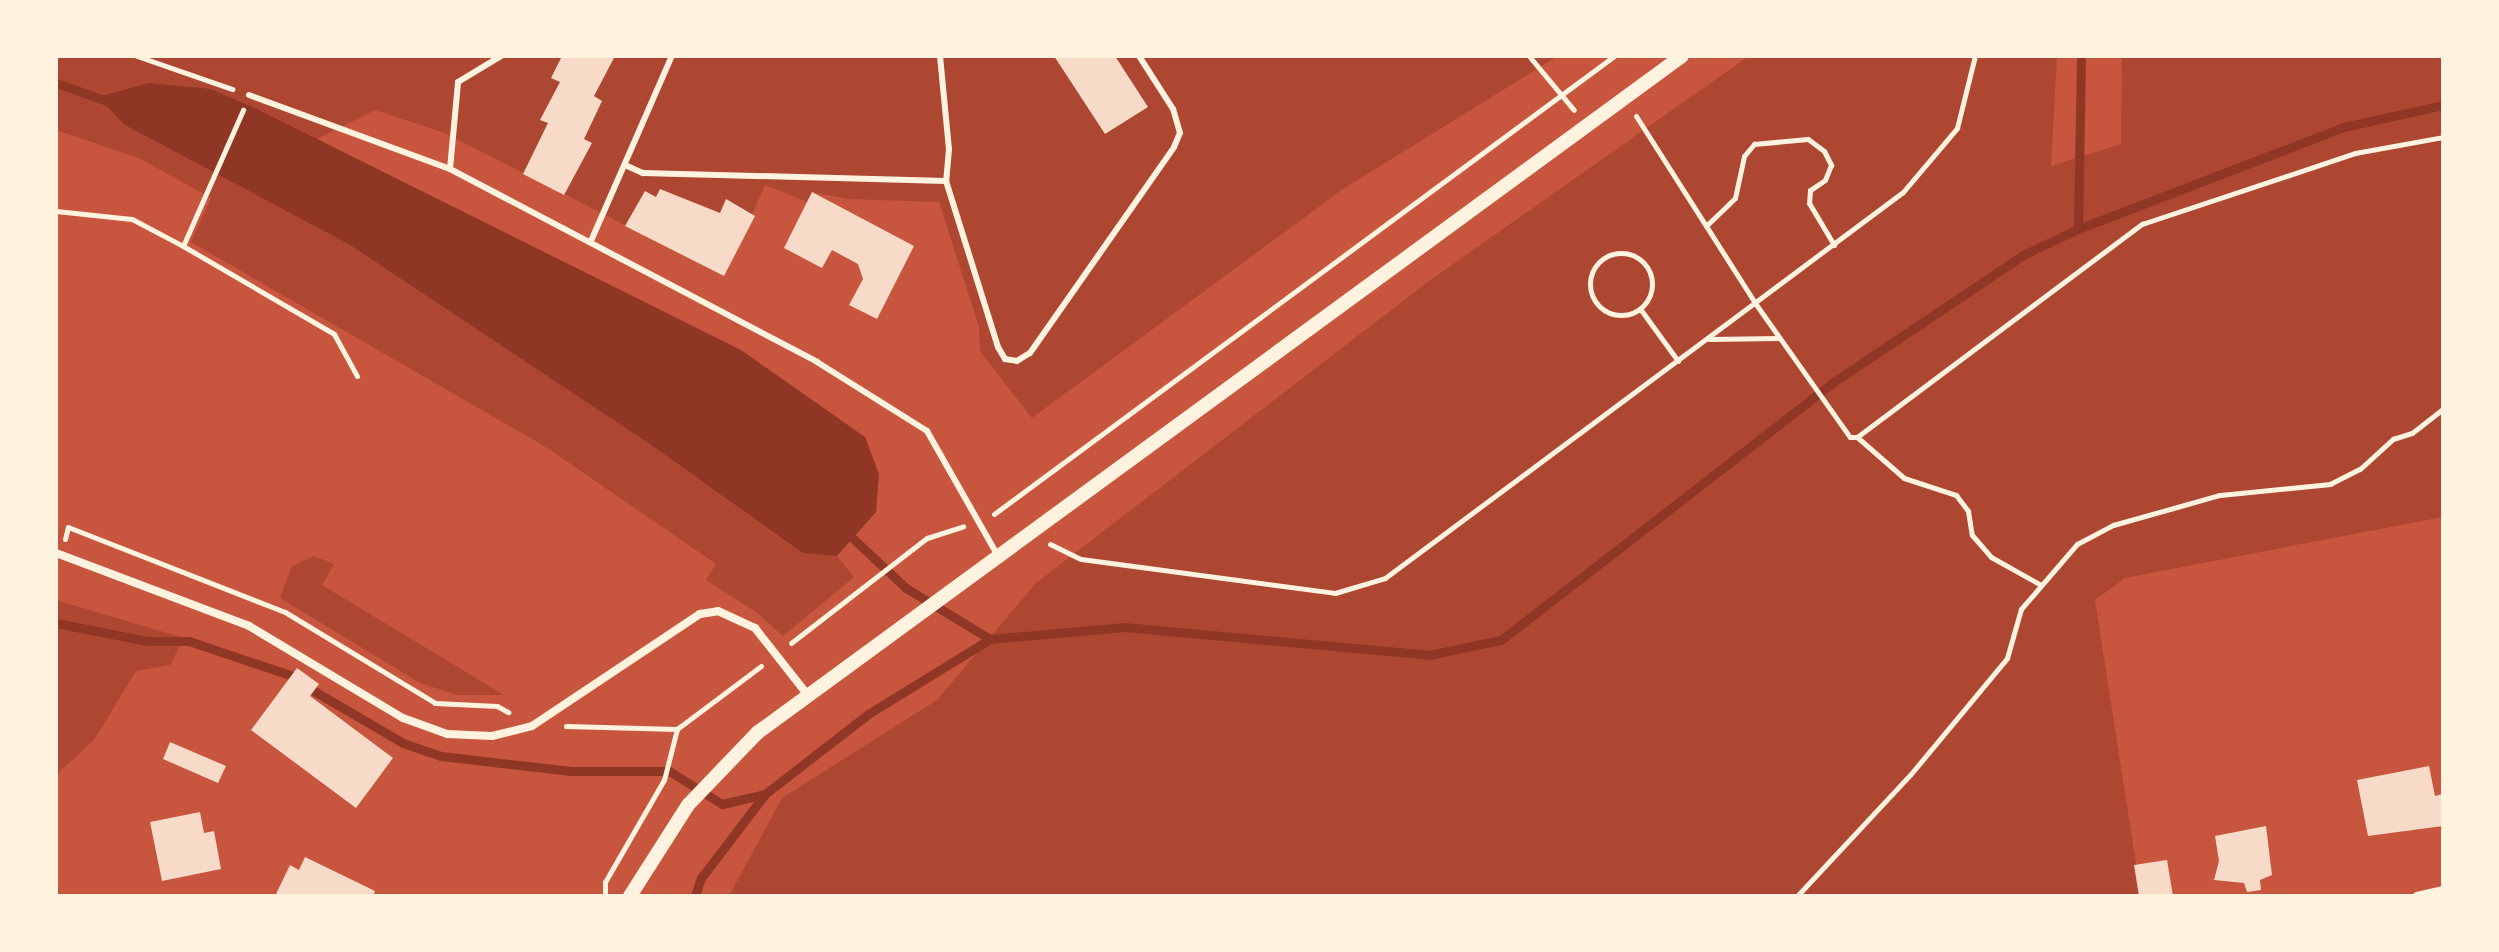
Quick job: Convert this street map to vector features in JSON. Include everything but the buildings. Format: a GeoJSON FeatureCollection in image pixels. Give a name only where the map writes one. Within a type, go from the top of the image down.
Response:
{"type":"FeatureCollection","features":[{"type":"Feature","properties":{"kind":"street"},"geometry":{"type":"LineString","coordinates":[[630,896],[688,805],[726,762],[807,694],[1035,532],[1682,56]]}},
{"type":"Feature","properties":{"kind":"street"},"geometry":{"type":"LineString","coordinates":[[58,553],[249,626],[403,718],[447,734],[492,736],[532,726],[700,614],[733,615],[755,628],[778,653],[807,694]]}},
{"type":"Feature","properties":{"kind":"street"},"geometry":{"type":"LineString","coordinates":[[2417,896],[2443,890]]}},
{"type":"Feature","properties":{"kind":"lane"},"geometry":{"type":"LineString","coordinates":[[450,169],[458,82],[501,56]]}},
{"type":"Feature","properties":{"kind":"lane"},"geometry":{"type":"LineString","coordinates":[[591,241],[672,56]]}},
{"type":"Feature","properties":{"kind":"lane"},"geometry":{"type":"LineString","coordinates":[[940,56],[949,149],[946,181],[998,347],[1005,359],[1017,361],[1030,353],[1174,147],[1180,133],[1173,109],[1139,56]]}},
{"type":"Feature","properties":{"kind":"lane"},"geometry":{"type":"LineString","coordinates":[[249,95],[450,169],[817,362],[927,431],[1000,557]]}},
{"type":"Feature","properties":{"kind":"lane"},"geometry":{"type":"LineString","coordinates":[[625,165],[643,173],[946,181]]}},
{"type":"Feature","properties":{"kind":"path"},"geometry":{"type":"LineString","coordinates":[[137,56],[249,95]]}},
{"type":"Feature","properties":{"kind":"path"},"geometry":{"type":"LineString","coordinates":[[1529,56],[1587,127]]}},
{"type":"Feature","properties":{"kind":"path"},"geometry":{"type":"LineString","coordinates":[[1614,56],[1013,501],[1035,532],[1054,548],[1081,559],[1335,593],[1385,578],[1903,192],[1937,156],[1957,128],[1975,56]]}},
{"type":"Feature","properties":{"kind":"path"},"geometry":{"type":"LineString","coordinates":[[1625,98],[1755,303],[1853,437],[1904,478],[1956,495],[1968,511],[1972,535],[1991,557],[2041,585]]}},
{"type":"Feature","properties":{"kind":"path"},"geometry":{"type":"LineString","coordinates":[[183,246],[240,115]]}},
{"type":"Feature","properties":{"kind":"path"},"geometry":{"type":"LineString","coordinates":[[1853,437],[2142,224],[2355,153],[2443,137]]}},
{"type":"Feature","properties":{"kind":"path"},"geometry":{"type":"LineString","coordinates":[[1706,226],[1735,198],[1744,156],[1754,144],[1808,139],[1818,144],[1831,165],[1825,180],[1810,190],[1809,203],[1834,245]]}},
{"type":"Feature","properties":{"kind":"path"},"geometry":{"type":"LineString","coordinates":[[56,211],[132,219],[183,246],[334,334],[357,376]]}},
{"type":"Feature","properties":{"kind":"path"},"geometry":{"type":"LineString","coordinates":[[1624,252],[1643,260],[1651,276],[1651,295],[1641,310],[1627,317],[1612,315],[1594,302],[1588,283],[1597,262],[1624,252]]}},
{"type":"Feature","properties":{"kind":"path"},"geometry":{"type":"LineString","coordinates":[[1641,310],[1678,361]]}},
{"type":"Feature","properties":{"kind":"path"},"geometry":{"type":"LineString","coordinates":[[1708,339],[1779,338]]}},
{"type":"Feature","properties":{"kind":"path"},"geometry":{"type":"LineString","coordinates":[[1797,896],[1910,775],[2007,658],[2013,625],[2041,585],[2095,532],[2220,495],[2330,484],[2360,469],[2393,439],[2412,433],[2443,409]]}},
{"type":"Feature","properties":{"kind":"path"},"geometry":{"type":"LineString","coordinates":[[58,553],[68,527],[285,612],[435,703],[497,706],[532,726],[677,729]]}},
{"type":"Feature","properties":{"kind":"path"},"geometry":{"type":"LineString","coordinates":[[605,896],[605,882],[664,780],[677,729],[913,547]]}},
{"type":"Feature","properties":{"kind":"shaded area"},"geometry":{"type":"Polygon","coordinates":[[[56,56],[1558,56],[1343,189],[1032,418],[980,351],[979,327],[939,202],[848,199],[813,192],[807,202],[765,185],[724,276],[445,133],[375,110],[317,139],[211,89],[126,125],[350,245],[654,447],[801,553],[837,556],[854,577],[783,636],[756,612],[706,580],[716,564],[546,447],[191,242],[211,198],[139,158],[56,130],[56,56]]]}},
{"type":"Feature","properties":{"kind":"shaded area"},"geometry":{"type":"Polygon","coordinates":[[[1749,56],[2057,56],[2051,166],[2121,144],[2122,56],[2443,56],[2443,517],[2125,578],[2095,600],[2141,896],[729,896],[782,798],[937,700],[1036,583],[1429,281],[1749,56]]]}},
{"type":"Feature","properties":{"kind":"shaded area"},"geometry":{"type":"Polygon","coordinates":[[[149,83],[211,89],[259,110],[741,350],[865,437],[879,474],[876,512],[837,556],[802,553],[654,447],[350,245],[125,125],[98,97],[149,83]]]}},
{"type":"Feature","properties":{"kind":"shaded area"},"geometry":{"type":"Polygon","coordinates":[[[314,556],[334,564],[322,585],[504,695],[457,695],[420,683],[280,598],[292,566],[314,556]]]}},
{"type":"Feature","properties":{"kind":"shaded area"},"geometry":{"type":"Polygon","coordinates":[[[56,600],[184,638],[170,665],[136,671],[94,740],[56,775],[56,600]]]}},
{"type":"Feature","properties":{"kind":"waterway"},"geometry":{"type":"LineString","coordinates":[[695,896],[701,878],[765,794],[868,714],[990,639],[1124,627],[1429,655],[1501,640],[1832,383],[2025,254],[2078,229],[2081,56]]}},
{"type":"Feature","properties":{"kind":"waterway"},"geometry":{"type":"LineString","coordinates":[[56,83],[107,101]]}},
{"type":"Feature","properties":{"kind":"waterway"},"geometry":{"type":"LineString","coordinates":[[2078,229],[2344,127],[2443,105]]}},
{"type":"Feature","properties":{"kind":"waterway"},"geometry":{"type":"LineString","coordinates":[[846,532],[906,588],[990,639]]}},
{"type":"Feature","properties":{"kind":"waterway"},"geometry":{"type":"LineString","coordinates":[[56,623],[147,641],[189,641],[290,675]]}},
{"type":"Feature","properties":{"kind":"waterway"},"geometry":{"type":"LineString","coordinates":[[314,691],[403,743],[441,756],[571,771],[669,771],[722,804],[765,794]]}}]}
